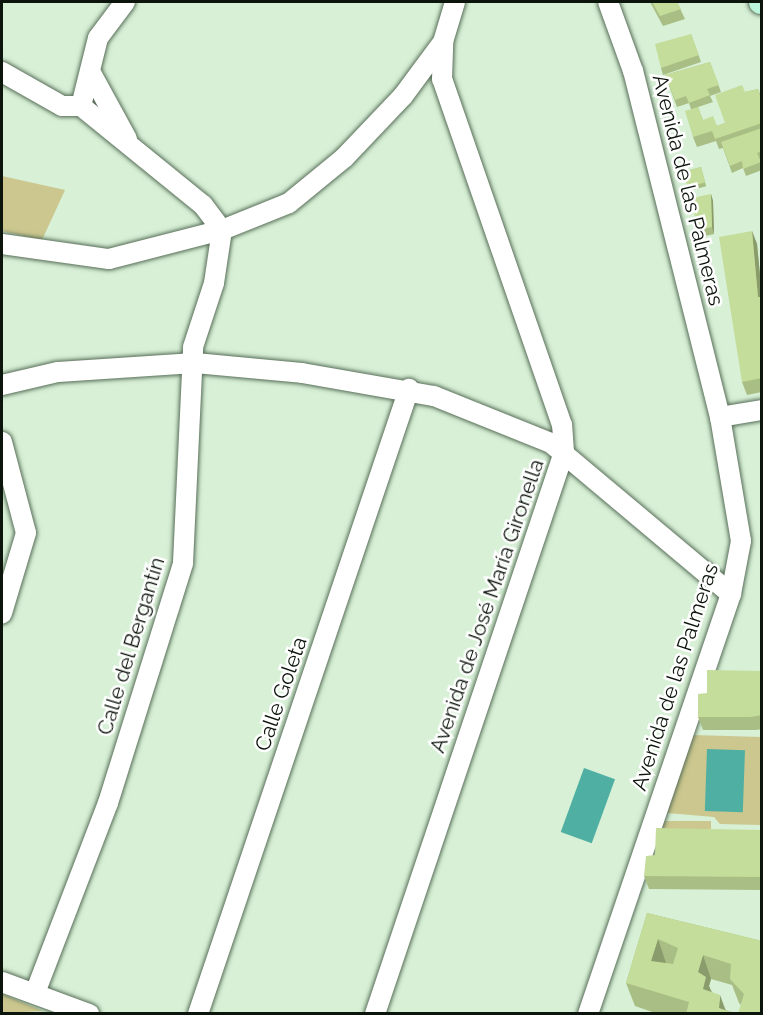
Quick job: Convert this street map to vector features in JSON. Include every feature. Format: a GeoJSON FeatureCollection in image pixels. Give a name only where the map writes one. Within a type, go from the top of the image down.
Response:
{"type":"FeatureCollection","features":[{"type":"Feature","properties":{"kind":"street"},"geometry":{"type":"LineString","coordinates":[[81,106],[98,38],[125,2]]}},
{"type":"Feature","properties":{"kind":"street"},"geometry":{"type":"LineString","coordinates":[[2,244],[109,259],[222,230],[289,203],[344,158],[383,120],[443,42],[456,2]]}},
{"type":"Feature","properties":{"kind":"street","name":"Avenida de las Palmeras"},"geometry":{"type":"LineString","coordinates":[[588,1014],[731,594],[741,541],[720,417],[633,71],[608,2]]}},
{"type":"Feature","properties":{"kind":"street","name":"Avenida de José María Gironella"},"geometry":{"type":"LineString","coordinates":[[375,1014],[564,452],[562,424],[442,79],[443,42]]}},
{"type":"Feature","properties":{"kind":"street"},"geometry":{"type":"LineString","coordinates":[[2,72],[62,106],[81,106],[97,123],[128,140],[203,205],[222,230]]}},
{"type":"Feature","properties":{"kind":"street"},"geometry":{"type":"LineString","coordinates":[[91,73],[128,140]]}},
{"type":"Feature","properties":{"kind":"street","name":"Calle del Bergantín"},"geometry":{"type":"LineString","coordinates":[[35,993],[108,803],[183,563],[195,363],[193,347],[214,283],[222,230]]}},
{"type":"Feature","properties":{"kind":"street"},"geometry":{"type":"LineString","coordinates":[[2,385],[94,368],[195,363],[410,389],[489,417],[564,452],[731,594]]}},
{"type":"Feature","properties":{"kind":"street","name":"Calle Goleta"},"geometry":{"type":"LineString","coordinates":[[198,1014],[410,389]]}},
{"type":"Feature","properties":{"kind":"street"},"geometry":{"type":"LineString","coordinates":[[720,417],[762,410]]}},
{"type":"Feature","properties":{"kind":"street"},"geometry":{"type":"LineString","coordinates":[[2,442],[26,533],[2,613]]}},
{"type":"Feature","properties":{"kind":"street"},"geometry":{"type":"LineString","coordinates":[[2,982],[89,1014]]}},
{"type":"Feature","properties":{"kind":"shaded area"},"geometry":{"type":"Polygon","coordinates":[[[2,176],[65,190],[42,240],[2,231],[2,176]]]}},
{"type":"Feature","properties":{"kind":"shaded area"},"geometry":{"type":"Polygon","coordinates":[[[693,735],[761,737],[761,825],[720,824],[714,817],[667,813],[693,735]]]}},
{"type":"Feature","properties":{"kind":"shaded area"},"geometry":{"type":"Polygon","coordinates":[[[664,821],[711,821],[711,834],[661,831],[664,821]]]}},
{"type":"Feature","properties":{"kind":"shaded area"},"geometry":{"type":"Polygon","coordinates":[[[2,994],[43,1011],[2,1013],[2,994]]]}},
{"type":"Feature","properties":{"kind":"water"},"geometry":{"type":"Polygon","coordinates":[[[707,749],[745,750],[743,812],[705,811],[707,749]]]}},
{"type":"Feature","properties":{"kind":"water"},"geometry":{"type":"Polygon","coordinates":[[[584,768],[615,779],[592,843],[561,832],[584,768]]]}},
{"type":"Feature","properties":{"kind":"building"},"geometry":{"type":"Polygon","coordinates":[[[652,2],[677,2],[681,9],[660,16],[652,2]]]}},
{"type":"Feature","properties":{"kind":"building"},"geometry":{"type":"Polygon","coordinates":[[[691,34],[699,55],[661,68],[655,44],[691,34]]]}},
{"type":"Feature","properties":{"kind":"building"},"geometry":{"type":"Polygon","coordinates":[[[710,62],[719,85],[707,89],[710,95],[689,103],[686,96],[675,100],[665,75],[710,62]]]}},
{"type":"Feature","properties":{"kind":"building"},"geometry":{"type":"Polygon","coordinates":[[[742,85],[745,92],[758,89],[762,103],[762,123],[715,139],[712,131],[693,137],[685,111],[698,107],[703,120],[713,116],[717,126],[725,123],[715,95],[742,85]]]}},
{"type":"Feature","properties":{"kind":"building"},"geometry":{"type":"Polygon","coordinates":[[[762,128],[762,151],[757,153],[761,162],[743,169],[742,161],[730,166],[721,142],[762,128]]]}},
{"type":"Feature","properties":{"kind":"building"},"geometry":{"type":"Polygon","coordinates":[[[701,167],[705,182],[688,187],[684,172],[701,167]]]}},
{"type":"Feature","properties":{"kind":"building"},"geometry":{"type":"Polygon","coordinates":[[[711,194],[712,227],[697,230],[692,198],[711,194]]]}},
{"type":"Feature","properties":{"kind":"building"},"geometry":{"type":"Polygon","coordinates":[[[752,231],[758,297],[762,297],[762,378],[742,382],[719,237],[752,231]]]}},
{"type":"Feature","properties":{"kind":"building"},"geometry":{"type":"Polygon","coordinates":[[[707,670],[762,671],[762,715],[698,717],[698,694],[707,693],[707,670]]]}},
{"type":"Feature","properties":{"kind":"building"},"geometry":{"type":"Polygon","coordinates":[[[656,828],[762,830],[762,877],[644,876],[646,856],[655,855],[656,828]]]}},
{"type":"Feature","properties":{"kind":"building"},"geometry":{"type":"Polygon","coordinates":[[[647,913],[762,941],[762,1014],[738,1014],[744,994],[730,979],[731,964],[703,955],[698,972],[706,977],[703,989],[720,995],[719,1008],[737,1014],[686,1014],[689,1002],[626,983],[647,913]],[[658,939],[651,961],[673,964],[678,948],[658,939]]]}}]}
